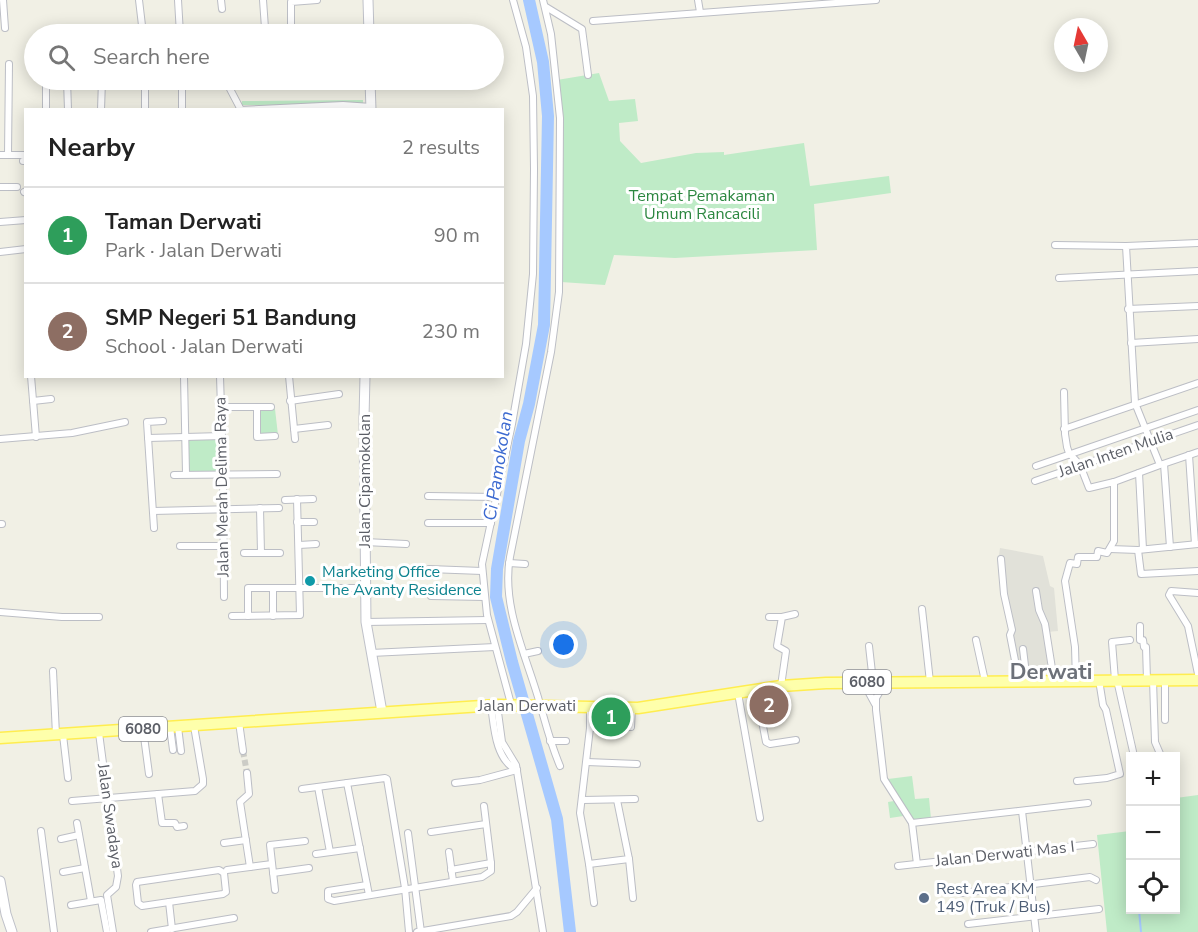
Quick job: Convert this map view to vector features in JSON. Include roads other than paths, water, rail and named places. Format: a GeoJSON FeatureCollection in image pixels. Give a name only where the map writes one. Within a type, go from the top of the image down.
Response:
{"type":"FeatureCollection","features":[{"type":"Feature","properties":{"kind":"main road","name":"Jalan Derwati"},"geometry":{"type":"LineString","coordinates":[[0,738],[514,704],[632,708],[781,686],[873,682],[1198,680]]}},
{"type":"Feature","properties":{"kind":"street"},"geometry":{"type":"LineString","coordinates":[[3,0],[5,28]]}},
{"type":"Feature","properties":{"kind":"street"},"geometry":{"type":"LineString","coordinates":[[139,0],[141,24]]}},
{"type":"Feature","properties":{"kind":"street"},"geometry":{"type":"LineString","coordinates":[[178,0],[179,24]]}},
{"type":"Feature","properties":{"kind":"street"},"geometry":{"type":"LineString","coordinates":[[221,0],[222,9]]}},
{"type":"Feature","properties":{"kind":"street"},"geometry":{"type":"LineString","coordinates":[[263,0],[265,24]]}},
{"type":"Feature","properties":{"kind":"street"},"geometry":{"type":"LineString","coordinates":[[291,24],[291,2],[317,0]]}},
{"type":"Feature","properties":{"kind":"street"},"geometry":{"type":"LineString","coordinates":[[368,0],[369,24]]}},
{"type":"Feature","properties":{"kind":"street"},"geometry":{"type":"LineString","coordinates":[[513,0],[525,46],[533,96],[533,274],[514,412],[483,556],[482,571],[488,620],[514,704]]}},
{"type":"Feature","properties":{"kind":"street"},"geometry":{"type":"LineString","coordinates":[[698,0],[700,12]]}},
{"type":"Feature","properties":{"kind":"street"},"geometry":{"type":"LineString","coordinates":[[593,21],[824,2],[876,0]]}},
{"type":"Feature","properties":{"kind":"street"},"geometry":{"type":"LineString","coordinates":[[544,3],[582,29],[588,75]]}},
{"type":"Feature","properties":{"kind":"street"},"geometry":{"type":"LineString","coordinates":[[544,3],[551,34],[560,118],[559,292],[549,362],[507,580],[509,600],[524,654],[550,741],[560,766]]}},
{"type":"Feature","properties":{"kind":"street"},"geometry":{"type":"LineString","coordinates":[[8,154],[9,64]]}},
{"type":"Feature","properties":{"kind":"street"},"geometry":{"type":"LineString","coordinates":[[46,90],[46,108]]}},
{"type":"Feature","properties":{"kind":"street"},"geometry":{"type":"LineString","coordinates":[[67,90],[68,108]]}},
{"type":"Feature","properties":{"kind":"street"},"geometry":{"type":"LineString","coordinates":[[101,108],[102,90]]}},
{"type":"Feature","properties":{"kind":"street"},"geometry":{"type":"LineString","coordinates":[[145,90],[145,108]]}},
{"type":"Feature","properties":{"kind":"street"},"geometry":{"type":"LineString","coordinates":[[182,90],[182,108]]}},
{"type":"Feature","properties":{"kind":"street"},"geometry":{"type":"LineString","coordinates":[[231,90],[239,108]]}},
{"type":"Feature","properties":{"kind":"street"},"geometry":{"type":"LineString","coordinates":[[288,108],[371,108],[370,90]]}},
{"type":"Feature","properties":{"kind":"street"},"geometry":{"type":"LineString","coordinates":[[0,154],[24,159]]}},
{"type":"Feature","properties":{"kind":"street"},"geometry":{"type":"LineString","coordinates":[[0,187],[17,187]]}},
{"type":"Feature","properties":{"kind":"street"},"geometry":{"type":"LineString","coordinates":[[0,220],[24,220]]}},
{"type":"Feature","properties":{"kind":"street"},"geometry":{"type":"LineString","coordinates":[[1055,245],[1126,246],[1198,243]]}},
{"type":"Feature","properties":{"kind":"street"},"geometry":{"type":"LineString","coordinates":[[1126,246],[1135,403],[1162,464],[1170,547]]}},
{"type":"Feature","properties":{"kind":"street"},"geometry":{"type":"LineString","coordinates":[[0,252],[24,249]]}},
{"type":"Feature","properties":{"kind":"street"},"geometry":{"type":"LineString","coordinates":[[1059,278],[1198,271]]}},
{"type":"Feature","properties":{"kind":"street"},"geometry":{"type":"LineString","coordinates":[[1128,309],[1198,306]]}},
{"type":"Feature","properties":{"kind":"street"},"geometry":{"type":"LineString","coordinates":[[1131,343],[1198,339]]}},
{"type":"Feature","properties":{"kind":"street"},"geometry":{"type":"LineString","coordinates":[[31,378],[36,437]]}},
{"type":"Feature","properties":{"kind":"street"},"geometry":{"type":"LineString","coordinates":[[184,378],[186,474]]}},
{"type":"Feature","properties":{"kind":"street","name":"Jalan Merah Delima Raya"},"geometry":{"type":"LineString","coordinates":[[220,378],[224,474],[224,597]]}},
{"type":"Feature","properties":{"kind":"street"},"geometry":{"type":"LineString","coordinates":[[289,378],[295,439]]}},
{"type":"Feature","properties":{"kind":"street","name":"Jalan Cipamokolan"},"geometry":{"type":"LineString","coordinates":[[365,378],[366,622],[372,653],[378,712]]}},
{"type":"Feature","properties":{"kind":"street"},"geometry":{"type":"LineString","coordinates":[[1065,429],[1198,383]]}},
{"type":"Feature","properties":{"kind":"street"},"geometry":{"type":"LineString","coordinates":[[1064,392],[1065,429],[1069,453],[1080,465],[1089,488],[1114,482],[1198,452]]}},
{"type":"Feature","properties":{"kind":"street"},"geometry":{"type":"LineString","coordinates":[[290,400],[339,394]]}},
{"type":"Feature","properties":{"kind":"street"},"geometry":{"type":"LineString","coordinates":[[33,401],[51,399]]}},
{"type":"Feature","properties":{"kind":"street"},"geometry":{"type":"LineString","coordinates":[[221,407],[271,407]]}},
{"type":"Feature","properties":{"kind":"street"},"geometry":{"type":"LineString","coordinates":[[257,407],[256,437],[275,436]]}},
{"type":"Feature","properties":{"kind":"street","name":"Jalan Inten Mulia"},"geometry":{"type":"LineString","coordinates":[[1036,465],[1198,410]]}},
{"type":"Feature","properties":{"kind":"street"},"geometry":{"type":"LineString","coordinates":[[154,528],[147,422],[163,421]]}},
{"type":"Feature","properties":{"kind":"street"},"geometry":{"type":"LineString","coordinates":[[0,439],[91,430],[125,422]]}},
{"type":"Feature","properties":{"kind":"street"},"geometry":{"type":"LineString","coordinates":[[294,429],[328,425]]}},
{"type":"Feature","properties":{"kind":"street","name":"Jalan Inten Mulia"},"geometry":{"type":"LineString","coordinates":[[1035,480],[1198,425]]}},
{"type":"Feature","properties":{"kind":"street"},"geometry":{"type":"LineString","coordinates":[[148,438],[222,436]]}},
{"type":"Feature","properties":{"kind":"street"},"geometry":{"type":"LineString","coordinates":[[1110,549],[1140,550],[1197,544],[1190,455]]}},
{"type":"Feature","properties":{"kind":"street"},"geometry":{"type":"LineString","coordinates":[[1139,473],[1141,574],[1198,571]]}},
{"type":"Feature","properties":{"kind":"street"},"geometry":{"type":"LineString","coordinates":[[174,475],[277,474]]}},
{"type":"Feature","properties":{"kind":"street"},"geometry":{"type":"LineString","coordinates":[[1076,681],[1075,647],[1066,576],[1070,563],[1077,564],[1078,557],[1097,557],[1098,551],[1107,553],[1110,549],[1114,541],[1114,482]]}},
{"type":"Feature","properties":{"kind":"street"},"geometry":{"type":"LineString","coordinates":[[428,496],[496,497]]}},
{"type":"Feature","properties":{"kind":"street"},"geometry":{"type":"LineString","coordinates":[[232,616],[300,615],[297,499]]}},
{"type":"Feature","properties":{"kind":"street"},"geometry":{"type":"LineString","coordinates":[[285,500],[313,499]]}},
{"type":"Feature","properties":{"kind":"street"},"geometry":{"type":"LineString","coordinates":[[260,508],[261,553]]}},
{"type":"Feature","properties":{"kind":"street"},"geometry":{"type":"LineString","coordinates":[[153,511],[279,508]]}},
{"type":"Feature","properties":{"kind":"street"},"geometry":{"type":"LineString","coordinates":[[297,522],[314,522]]}},
{"type":"Feature","properties":{"kind":"street"},"geometry":{"type":"LineString","coordinates":[[428,523],[491,523]]}},
{"type":"Feature","properties":{"kind":"street"},"geometry":{"type":"LineString","coordinates":[[365,542],[406,544]]}},
{"type":"Feature","properties":{"kind":"street"},"geometry":{"type":"LineString","coordinates":[[299,545],[316,544]]}},
{"type":"Feature","properties":{"kind":"street"},"geometry":{"type":"LineString","coordinates":[[180,546],[224,546]]}},
{"type":"Feature","properties":{"kind":"street"},"geometry":{"type":"LineString","coordinates":[[244,553],[279,553]]}},
{"type":"Feature","properties":{"kind":"street"},"geometry":{"type":"LineString","coordinates":[[1001,559],[1001,576],[1012,630],[1010,635],[1023,681]]}},
{"type":"Feature","properties":{"kind":"street"},"geometry":{"type":"LineString","coordinates":[[509,563],[525,564]]}},
{"type":"Feature","properties":{"kind":"street"},"geometry":{"type":"LineString","coordinates":[[429,569],[482,571]]}},
{"type":"Feature","properties":{"kind":"street"},"geometry":{"type":"LineString","coordinates":[[248,615],[248,588],[366,588]]}},
{"type":"Feature","properties":{"kind":"street"},"geometry":{"type":"LineString","coordinates":[[273,588],[273,615]]}},
{"type":"Feature","properties":{"kind":"street"},"geometry":{"type":"LineString","coordinates":[[1036,591],[1039,610],[1045,624],[1054,681]]}},
{"type":"Feature","properties":{"kind":"street"},"geometry":{"type":"LineString","coordinates":[[1198,593],[1171,591],[1169,595],[1188,626],[1198,674]]}},
{"type":"Feature","properties":{"kind":"street"},"geometry":{"type":"LineString","coordinates":[[431,596],[484,597]]}},
{"type":"Feature","properties":{"kind":"street"},"geometry":{"type":"LineString","coordinates":[[922,609],[930,682]]}},
{"type":"Feature","properties":{"kind":"street"},"geometry":{"type":"LineString","coordinates":[[0,612],[62,617],[99,617]]}},
{"type":"Feature","properties":{"kind":"street"},"geometry":{"type":"LineString","coordinates":[[769,617],[795,614]]}},
{"type":"Feature","properties":{"kind":"street"},"geometry":{"type":"LineString","coordinates":[[781,686],[786,651],[777,646],[782,617]]}},
{"type":"Feature","properties":{"kind":"street"},"geometry":{"type":"LineString","coordinates":[[366,622],[488,620]]}},
{"type":"Feature","properties":{"kind":"street"},"geometry":{"type":"LineString","coordinates":[[1140,626],[1140,640],[1143,640],[1144,647],[1146,647],[1155,742],[1159,752]]}},
{"type":"Feature","properties":{"kind":"street"},"geometry":{"type":"LineString","coordinates":[[976,640],[985,681]]}},
{"type":"Feature","properties":{"kind":"street"},"geometry":{"type":"LineString","coordinates":[[1130,640],[1112,642],[1116,680],[1133,752]]}},
{"type":"Feature","properties":{"kind":"street"},"geometry":{"type":"LineString","coordinates":[[869,646],[873,682],[879,693],[876,698],[876,710],[884,780],[912,823],[1088,803]]}},
{"type":"Feature","properties":{"kind":"street"},"geometry":{"type":"LineString","coordinates":[[372,653],[495,647]]}},
{"type":"Feature","properties":{"kind":"street"},"geometry":{"type":"LineString","coordinates":[[1023,649],[1023,681]]}},
{"type":"Feature","properties":{"kind":"street"},"geometry":{"type":"LineString","coordinates":[[524,654],[538,651]]}},
{"type":"Feature","properties":{"kind":"street"},"geometry":{"type":"LineString","coordinates":[[53,671],[59,735],[68,778]]}},
{"type":"Feature","properties":{"kind":"street"},"geometry":{"type":"LineString","coordinates":[[1165,680],[1166,720]]}},
{"type":"Feature","properties":{"kind":"street"},"geometry":{"type":"LineString","coordinates":[[1077,781],[1107,778],[1120,774],[1099,681]]}},
{"type":"Feature","properties":{"kind":"street"},"geometry":{"type":"LineString","coordinates":[[873,682],[869,693],[876,710]]}},
{"type":"Feature","properties":{"kind":"street"},"geometry":{"type":"LineString","coordinates":[[756,690],[766,742],[770,744],[796,740]]}},
{"type":"Feature","properties":{"kind":"street"},"geometry":{"type":"LineString","coordinates":[[738,693],[760,818]]}},
{"type":"Feature","properties":{"kind":"street"},"geometry":{"type":"LineString","coordinates":[[494,705],[500,750],[510,767],[517,770]]}},
{"type":"Feature","properties":{"kind":"street"},"geometry":{"type":"LineString","coordinates":[[590,707],[587,762],[580,813],[590,864],[594,903]]}},
{"type":"Feature","properties":{"kind":"street"},"geometry":{"type":"LineString","coordinates":[[590,728],[631,727],[632,708]]}},
{"type":"Feature","properties":{"kind":"street"},"geometry":{"type":"LineString","coordinates":[[239,722],[243,751]]}},
{"type":"Feature","properties":{"kind":"street"},"geometry":{"type":"LineString","coordinates":[[72,801],[195,791],[202,784],[194,726]]}},
{"type":"Feature","properties":{"kind":"street"},"geometry":{"type":"LineString","coordinates":[[173,750],[174,727]]}},
{"type":"Feature","properties":{"kind":"street"},"geometry":{"type":"LineString","coordinates":[[174,727],[181,751]]}},
{"type":"Feature","properties":{"kind":"street"},"geometry":{"type":"LineString","coordinates":[[143,729],[150,774]]}},
{"type":"Feature","properties":{"kind":"street","name":"Jalan Swadaya"},"geometry":{"type":"LineString","coordinates":[[99,733],[118,876],[116,886],[107,895],[113,932]]}},
{"type":"Feature","properties":{"kind":"street"},"geometry":{"type":"LineString","coordinates":[[550,741],[566,741]]}},
{"type":"Feature","properties":{"kind":"street"},"geometry":{"type":"LineString","coordinates":[[587,762],[638,764]]}},
{"type":"Feature","properties":{"kind":"street"},"geometry":{"type":"LineString","coordinates":[[455,783],[480,780],[517,770]]}},
{"type":"Feature","properties":{"kind":"street"},"geometry":{"type":"LineString","coordinates":[[517,770],[543,932]]}},
{"type":"Feature","properties":{"kind":"street"},"geometry":{"type":"LineString","coordinates":[[247,773],[249,794],[240,802],[250,867]]}},
{"type":"Feature","properties":{"kind":"street"},"geometry":{"type":"LineString","coordinates":[[302,789],[385,777],[387,779],[405,888],[409,932]]}},
{"type":"Feature","properties":{"kind":"street"},"geometry":{"type":"LineString","coordinates":[[347,783],[369,895]]}},
{"type":"Feature","properties":{"kind":"street"},"geometry":{"type":"LineString","coordinates":[[318,787],[330,852]]}},
{"type":"Feature","properties":{"kind":"street"},"geometry":{"type":"LineString","coordinates":[[158,794],[162,823],[175,823],[177,827],[184,826]]}},
{"type":"Feature","properties":{"kind":"street"},"geometry":{"type":"LineString","coordinates":[[583,800],[635,799]]}},
{"type":"Feature","properties":{"kind":"street"},"geometry":{"type":"LineString","coordinates":[[617,800],[633,898]]}},
{"type":"Feature","properties":{"kind":"street"},"geometry":{"type":"LineString","coordinates":[[368,885],[328,891],[328,899],[334,901],[488,874],[492,869],[484,806]]}},
{"type":"Feature","properties":{"kind":"street"},"geometry":{"type":"LineString","coordinates":[[1022,811],[1036,932]]}},
{"type":"Feature","properties":{"kind":"street"},"geometry":{"type":"LineString","coordinates":[[77,823],[91,901]]}},
{"type":"Feature","properties":{"kind":"street","name":"Jalan Derwati Mas I"},"geometry":{"type":"LineString","coordinates":[[912,823],[917,864]]}},
{"type":"Feature","properties":{"kind":"street"},"geometry":{"type":"LineString","coordinates":[[431,832],[486,824]]}},
{"type":"Feature","properties":{"kind":"street"},"geometry":{"type":"LineString","coordinates":[[41,831],[54,932]]}},
{"type":"Feature","properties":{"kind":"street"},"geometry":{"type":"LineString","coordinates":[[408,833],[419,932],[511,916],[537,888]]}},
{"type":"Feature","properties":{"kind":"street"},"geometry":{"type":"LineString","coordinates":[[61,838],[79,836]]}},
{"type":"Feature","properties":{"kind":"street"},"geometry":{"type":"LineString","coordinates":[[224,843],[246,840]]}},
{"type":"Feature","properties":{"kind":"street"},"geometry":{"type":"LineString","coordinates":[[275,890],[270,845],[305,841]]}},
{"type":"Feature","properties":{"kind":"street","name":"Jalan Derwati Mas I"},"geometry":{"type":"LineString","coordinates":[[898,866],[1093,844]]}},
{"type":"Feature","properties":{"kind":"street"},"geometry":{"type":"LineString","coordinates":[[316,854],[360,848]]}},
{"type":"Feature","properties":{"kind":"street"},"geometry":{"type":"LineString","coordinates":[[449,852],[453,881]]}},
{"type":"Feature","properties":{"kind":"street"},"geometry":{"type":"LineString","coordinates":[[590,864],[628,859]]}},
{"type":"Feature","properties":{"kind":"street"},"geometry":{"type":"LineString","coordinates":[[451,870],[491,863]]}},
{"type":"Feature","properties":{"kind":"street"},"geometry":{"type":"LineString","coordinates":[[227,870],[272,864]]}},
{"type":"Feature","properties":{"kind":"street"},"geometry":{"type":"LineString","coordinates":[[63,872],[85,868]]}},
{"type":"Feature","properties":{"kind":"street"},"geometry":{"type":"LineString","coordinates":[[273,873],[309,868]]}},
{"type":"Feature","properties":{"kind":"street"},"geometry":{"type":"LineString","coordinates":[[219,870],[223,872],[226,892],[224,894],[169,902],[140,905],[137,902],[136,884],[219,870]]}},
{"type":"Feature","properties":{"kind":"street"},"geometry":{"type":"LineString","coordinates":[[962,893],[1090,877],[1096,880]]}},
{"type":"Feature","properties":{"kind":"street"},"geometry":{"type":"LineString","coordinates":[[0,881],[3,914],[12,932]]}},
{"type":"Feature","properties":{"kind":"street"},"geometry":{"type":"LineString","coordinates":[[71,905],[102,901],[107,932]]}},
{"type":"Feature","properties":{"kind":"street"},"geometry":{"type":"LineString","coordinates":[[169,902],[172,929]]}},
{"type":"Feature","properties":{"kind":"street"},"geometry":{"type":"LineString","coordinates":[[968,924],[1099,909]]}},
{"type":"Feature","properties":{"kind":"street"},"geometry":{"type":"LineString","coordinates":[[151,932],[203,928],[234,918]]}},
{"type":"Feature","properties":{"kind":"waterway","name":"Ci Pamokolan"},"geometry":{"type":"LineString","coordinates":[[529,0],[543,62],[548,116],[544,325],[529,404],[519,441],[497,569],[496,597],[557,819],[570,932]]}},
{"type":"Feature","properties":{"kind":"waterway"},"geometry":{"type":"LineString","coordinates":[[1139,914],[1141,932]]}},
{"type":"Feature","properties":{"kind":"tunnel"},"geometry":{"type":"LineString","coordinates":[[243,751],[247,773]]}},
{"type":"Feature","properties":{"kind":"place","name":"Marketing Office The Avanty Residence"},"geometry":{"type":"Point","coordinates":[310,581]}},
{"type":"Feature","properties":{"kind":"place","name":"SMP Negeri 51 Bandung"},"geometry":{"type":"Point","coordinates":[769,705]}},
{"type":"Feature","properties":{"kind":"place","name":"Taman Derwati"},"geometry":{"type":"Point","coordinates":[611,717]}},
{"type":"Feature","properties":{"kind":"place","name":"Rest Area KM 149 (Truk / Bus)"},"geometry":{"type":"Point","coordinates":[924,898]}},
{"type":"Feature","properties":{"kind":"district","name":"Derwati"},"geometry":{"type":"Point","coordinates":[1051,672]}},
{"type":"Feature","properties":{"kind":"park label","name":"Tempat Pemakaman Umum Rancacili"},"geometry":{"type":"Point","coordinates":[702,205]}}]}
